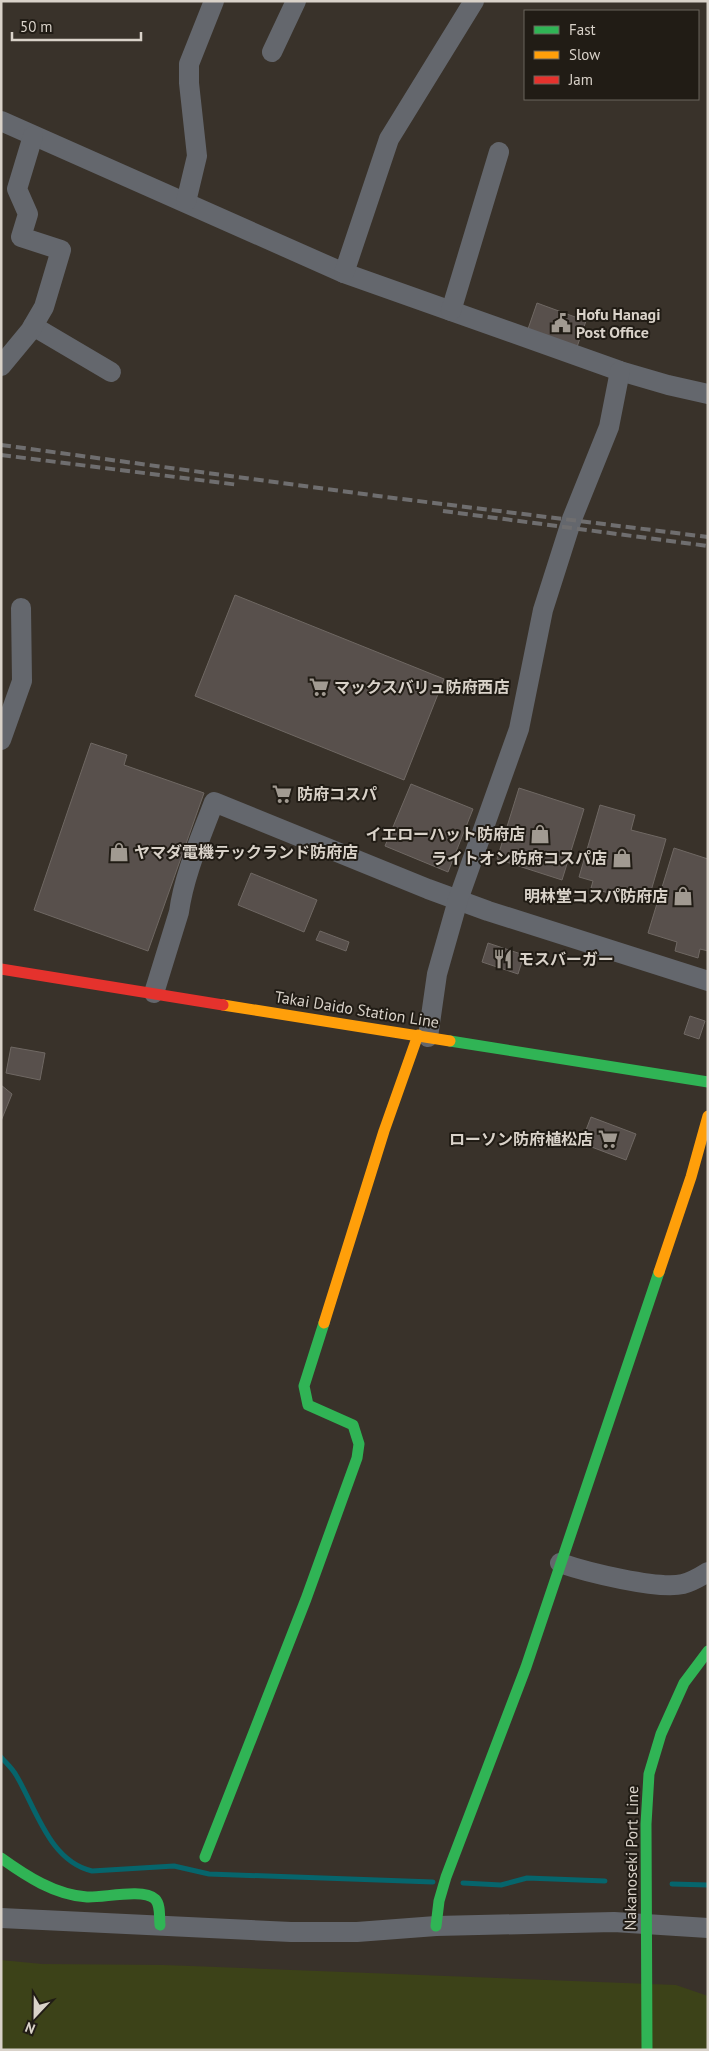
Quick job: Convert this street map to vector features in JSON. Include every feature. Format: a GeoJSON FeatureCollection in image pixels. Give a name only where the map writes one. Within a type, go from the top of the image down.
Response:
{"type":"FeatureCollection","features":[{"type":"Feature","properties":{"kind":"street"},"geometry":{"type":"LineString","coordinates":[[186,202],[197,156],[188,83],[188,64],[214,1]]}},
{"type":"Feature","properties":{"kind":"street"},"geometry":{"type":"LineString","coordinates":[[272,52],[296,1]]}},
{"type":"Feature","properties":{"kind":"street"},"geometry":{"type":"LineString","coordinates":[[344,273],[389,139],[474,1]]}},
{"type":"Feature","properties":{"kind":"street"},"geometry":{"type":"LineString","coordinates":[[1,121],[344,273],[620,371],[708,394]]}},
{"type":"Feature","properties":{"kind":"street"},"geometry":{"type":"LineString","coordinates":[[1,366],[33,326],[44,307],[61,250],[22,237],[28,214],[17,189],[33,136]]}},
{"type":"Feature","properties":{"kind":"street"},"geometry":{"type":"LineString","coordinates":[[451,311],[499,152]]}},
{"type":"Feature","properties":{"kind":"street"},"geometry":{"type":"LineString","coordinates":[[33,326],[111,372]]}},
{"type":"Feature","properties":{"kind":"street"},"geometry":{"type":"LineString","coordinates":[[205,1857],[306,1599],[357,1458],[359,1444],[353,1424],[308,1405],[304,1386],[384,1131],[423,1036],[437,974],[458,900],[519,728],[543,610],[572,519],[609,427],[620,371]]}},
{"type":"Feature","properties":{"kind":"street"},"geometry":{"type":"LineString","coordinates":[[1,740],[22,681],[21,608]]}},
{"type":"Feature","properties":{"kind":"street"},"geometry":{"type":"LineString","coordinates":[[154,993],[190,869],[214,802],[458,900],[523,923],[708,981]]}},
{"type":"Feature","properties":{"kind":"street","name":"Takai Daido Station Line"},"geometry":{"type":"LineString","coordinates":[[1,969],[708,1082]]}},
{"type":"Feature","properties":{"kind":"street"},"geometry":{"type":"LineString","coordinates":[[436,1926],[439,1901],[446,1877],[526,1667],[691,1177],[708,1116]]}},
{"type":"Feature","properties":{"kind":"street"},"geometry":{"type":"LineString","coordinates":[[560,1564],[659,1585],[683,1584],[699,1578],[708,1572]]}},
{"type":"Feature","properties":{"kind":"street","name":"Nakanoseki Port Line"},"geometry":{"type":"LineString","coordinates":[[647,2050],[645,1924],[646,1824],[649,1774],[662,1734],[684,1683],[708,1651]]}},
{"type":"Feature","properties":{"kind":"street"},"geometry":{"type":"LineString","coordinates":[[1,1858],[36,1881],[68,1894],[102,1897],[143,1894],[154,1899],[159,1907],[160,1925]]}},
{"type":"Feature","properties":{"kind":"street"},"geometry":{"type":"LineString","coordinates":[[1,1918],[291,1932],[357,1932],[436,1926],[614,1922],[708,1928]]}},
{"type":"Feature","properties":{"kind":"green space"},"geometry":{"type":"Polygon","coordinates":[[[1,1960],[42,1964],[164,1965],[676,1985],[708,1996],[708,2050],[1,2050],[1,1960]]]}},
{"type":"Feature","properties":{"kind":"building"},"geometry":{"type":"Polygon","coordinates":[[[537,303],[586,321],[577,347],[528,329],[537,303]]]}},
{"type":"Feature","properties":{"kind":"building","name":"マックスバリュ防府西店"},"geometry":{"type":"Polygon","coordinates":[[[235,595],[444,679],[404,780],[195,696],[235,595]]]}},
{"type":"Feature","properties":{"kind":"building","name":"ヤマダ電機テックランド防府店"},"geometry":{"type":"Polygon","coordinates":[[[91,743],[127,755],[124,765],[204,793],[148,951],[34,910],[91,743]]]}},
{"type":"Feature","properties":{"kind":"building"},"geometry":{"type":"Polygon","coordinates":[[[411,784],[473,809],[448,872],[385,846],[411,784]]]}},
{"type":"Feature","properties":{"kind":"building","name":"イエローハット防府店"},"geometry":{"type":"Polygon","coordinates":[[[519,788],[584,809],[562,880],[497,859],[519,788]]]}},
{"type":"Feature","properties":{"kind":"building","name":"ライトオン防府コスパ店"},"geometry":{"type":"Polygon","coordinates":[[[600,805],[635,815],[631,830],[666,839],[649,898],[636,894],[634,900],[591,888],[593,881],[579,877],[600,805]]]}},
{"type":"Feature","properties":{"kind":"building","name":"明林堂コスパ防府店"},"geometry":{"type":"Polygon","coordinates":[[[674,848],[708,859],[708,951],[700,949],[698,958],[675,951],[677,942],[648,933],[674,848]]]}},
{"type":"Feature","properties":{"kind":"building"},"geometry":{"type":"Polygon","coordinates":[[[251,873],[317,900],[304,932],[238,905],[251,873]]]}},
{"type":"Feature","properties":{"kind":"building"},"geometry":{"type":"Polygon","coordinates":[[[320,931],[349,942],[346,951],[316,940],[320,931]]]}},
{"type":"Feature","properties":{"kind":"building","name":"モスバーガー"},"geometry":{"type":"Polygon","coordinates":[[[488,943],[524,955],[518,974],[482,962],[488,943]]]}},
{"type":"Feature","properties":{"kind":"building"},"geometry":{"type":"Polygon","coordinates":[[[690,1016],[705,1021],[699,1039],[684,1034],[690,1016]]]}},
{"type":"Feature","properties":{"kind":"building"},"geometry":{"type":"Polygon","coordinates":[[[11,1047],[45,1053],[40,1080],[6,1073],[11,1047]]]}},
{"type":"Feature","properties":{"kind":"building"},"geometry":{"type":"Polygon","coordinates":[[[1,1085],[12,1094],[1,1121],[1,1085]]]}},
{"type":"Feature","properties":{"kind":"building","name":"ローソン防府植松店"},"geometry":{"type":"Polygon","coordinates":[[[591,1117],[636,1134],[626,1160],[581,1143],[591,1117]]]}},
{"type":"Feature","properties":{"kind":"waterway"},"geometry":{"type":"LineString","coordinates":[[1,1757],[16,1775],[45,1832],[54,1845],[77,1865],[92,1871],[174,1866],[209,1874],[433,1882]]}},
{"type":"Feature","properties":{"kind":"waterway"},"geometry":{"type":"LineString","coordinates":[[463,1883],[501,1885],[527,1878],[605,1881]]}},
{"type":"Feature","properties":{"kind":"waterway"},"geometry":{"type":"LineString","coordinates":[[672,1884],[708,1885]]}},
{"type":"Feature","properties":{"kind":"railway"},"geometry":{"type":"LineString","coordinates":[[1,445],[378,496],[708,537]]}},
{"type":"Feature","properties":{"kind":"railway"},"geometry":{"type":"LineString","coordinates":[[1,455],[239,485]]}},
{"type":"Feature","properties":{"kind":"railway"},"geometry":{"type":"LineString","coordinates":[[443,511],[708,546]]}},
{"type":"Feature","properties":{"kind":"traffic: fast"},"geometry":{"type":"LineString","coordinates":[[450,1041],[708,1082]]}},
{"type":"Feature","properties":{"kind":"traffic: fast"},"geometry":{"type":"LineString","coordinates":[[436,1926],[439,1901],[446,1877],[526,1667],[659,1272]]}},
{"type":"Feature","properties":{"kind":"traffic: fast"},"geometry":{"type":"LineString","coordinates":[[205,1857],[306,1599],[357,1458],[359,1444],[353,1425],[308,1405],[304,1386],[324,1323]]}},
{"type":"Feature","properties":{"kind":"traffic: fast"},"geometry":{"type":"LineString","coordinates":[[647,2050],[646,1824],[649,1774],[661,1734],[684,1683],[708,1651]]}},
{"type":"Feature","properties":{"kind":"traffic: fast"},"geometry":{"type":"LineString","coordinates":[[1,1858],[41,1884],[64,1893],[87,1897],[132,1894],[149,1896],[155,1899],[158,1904],[160,1925]]}},
{"type":"Feature","properties":{"kind":"traffic: slow"},"geometry":{"type":"LineString","coordinates":[[223,1005],[450,1041]]}},
{"type":"Feature","properties":{"kind":"traffic: slow"},"geometry":{"type":"LineString","coordinates":[[324,1323],[384,1131],[418,1035]]}},
{"type":"Feature","properties":{"kind":"traffic: slow"},"geometry":{"type":"LineString","coordinates":[[659,1272],[691,1177],[708,1116]]}},
{"type":"Feature","properties":{"kind":"traffic: jam"},"geometry":{"type":"LineString","coordinates":[[1,969],[223,1005]]}},
{"type":"Feature","properties":{"kind":"place","name":"Hofu Hanagi Post Office"},"geometry":{"type":"Point","coordinates":[561,323]}},
{"type":"Feature","properties":{"kind":"place","name":"マックスバリュ防府西店"},"geometry":{"type":"Point","coordinates":[319,687]}},
{"type":"Feature","properties":{"kind":"place","name":"防府コスパ"},"geometry":{"type":"Point","coordinates":[282,794]}},
{"type":"Feature","properties":{"kind":"place","name":"イエローハット防府店"},"geometry":{"type":"Point","coordinates":[540,834]}},
{"type":"Feature","properties":{"kind":"place","name":"ヤマダ電機テックランド防府店"},"geometry":{"type":"Point","coordinates":[119,852]}},
{"type":"Feature","properties":{"kind":"place","name":"ライトオン防府コスパ店"},"geometry":{"type":"Point","coordinates":[622,858]}},
{"type":"Feature","properties":{"kind":"place","name":"明林堂コスパ防府店"},"geometry":{"type":"Point","coordinates":[683,896]}},
{"type":"Feature","properties":{"kind":"place","name":"モスバーガー"},"geometry":{"type":"Point","coordinates":[503,959]}},
{"type":"Feature","properties":{"kind":"place","name":"ローソン防府植松店"},"geometry":{"type":"Point","coordinates":[608,1139]}}]}
